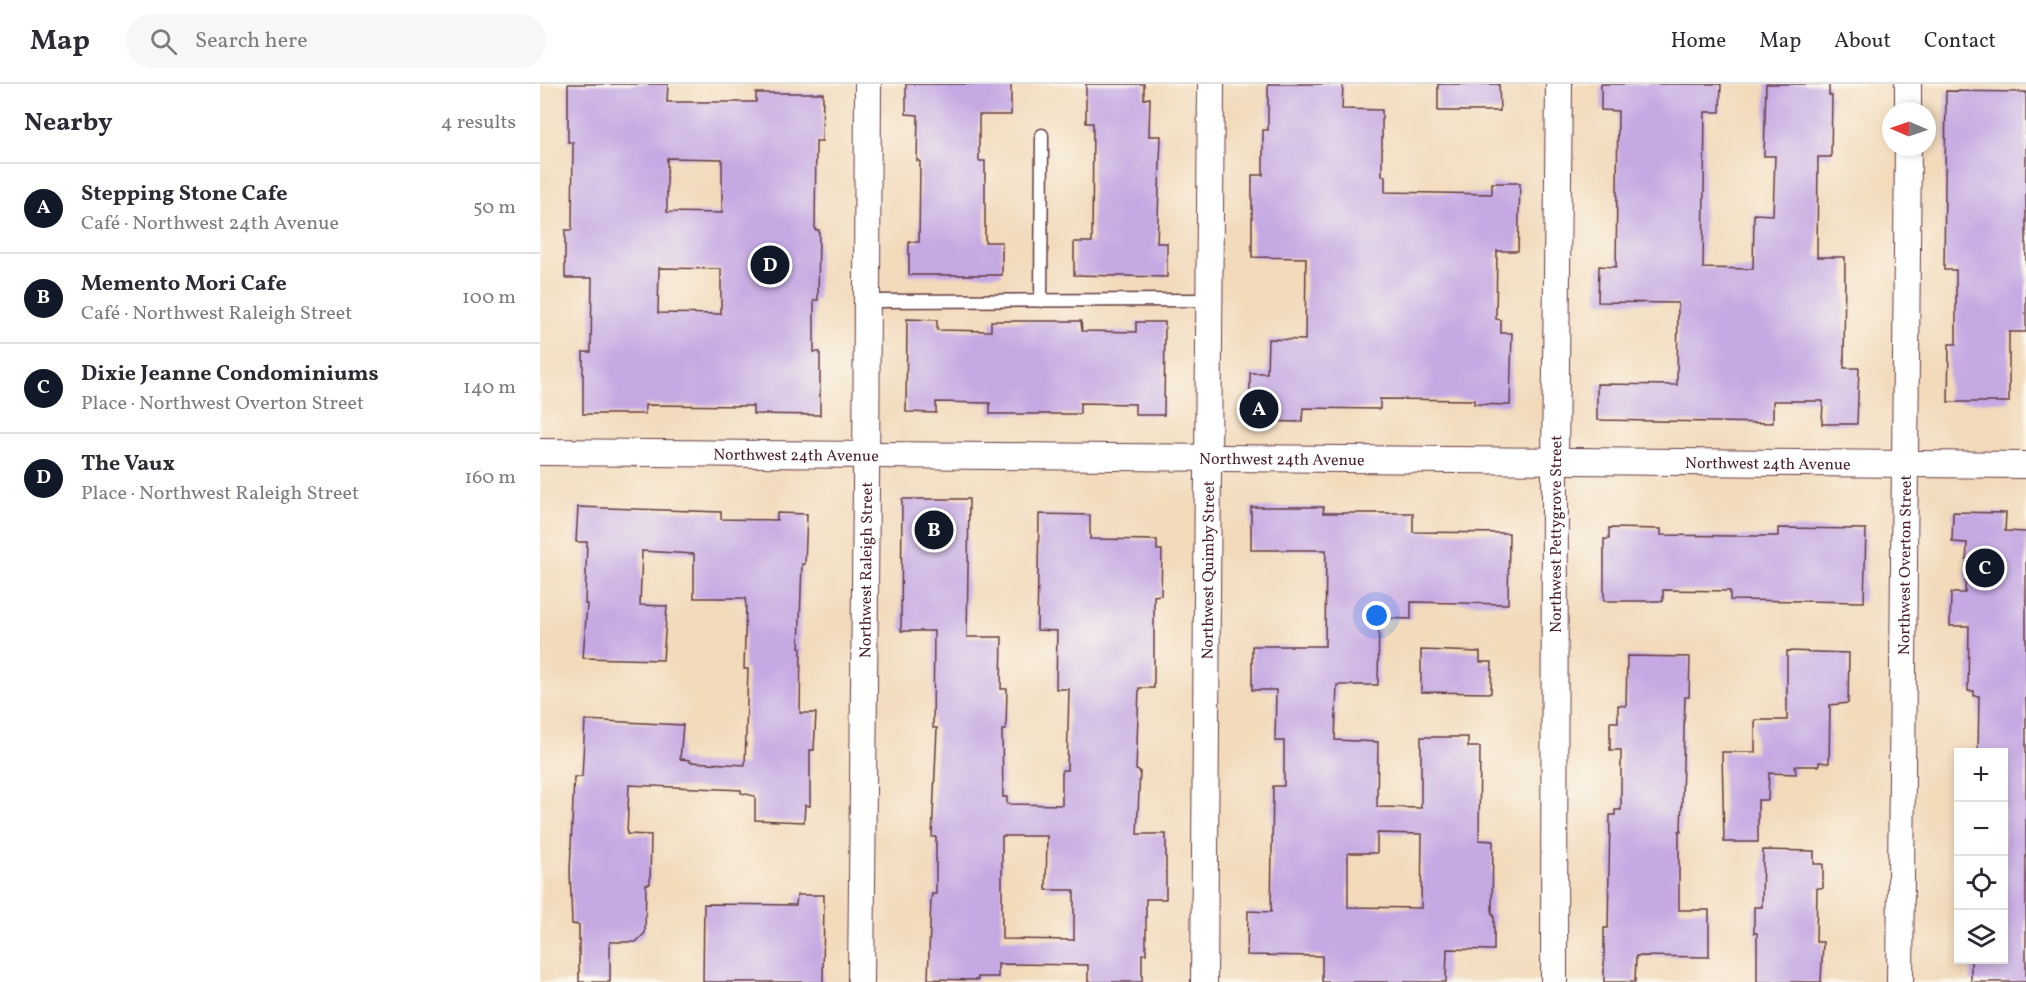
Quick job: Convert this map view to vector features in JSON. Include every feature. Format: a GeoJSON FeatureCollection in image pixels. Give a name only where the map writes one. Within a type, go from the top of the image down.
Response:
{"type":"FeatureCollection","features":[{"type":"Feature","properties":{"kind":"street","name":"Northwest Raleigh Street"},"geometry":{"type":"LineString","coordinates":[[861,982],[868,84]]}},
{"type":"Feature","properties":{"kind":"street","name":"Northwest Quimby Street"},"geometry":{"type":"LineString","coordinates":[[1204,982],[1211,84]]}},
{"type":"Feature","properties":{"kind":"street","name":"Northwest Pettygrove Street"},"geometry":{"type":"LineString","coordinates":[[1554,982],[1555,462],[1559,84]]}},
{"type":"Feature","properties":{"kind":"street"},"geometry":{"type":"LineString","coordinates":[[1908,84],[1908,102]]}},
{"type":"Feature","properties":{"kind":"street","name":"Northwest Overton Street"},"geometry":{"type":"LineString","coordinates":[[1900,982],[1908,156]]}},
{"type":"Feature","properties":{"kind":"street","name":"Northwest 24th Avenue"},"geometry":{"type":"LineString","coordinates":[[540,452],[2026,465]]}},
{"type":"Feature","properties":{"kind":"lane"},"geometry":{"type":"LineString","coordinates":[[1041,301],[1042,135]]}},
{"type":"Feature","properties":{"kind":"lane"},"geometry":{"type":"LineString","coordinates":[[867,301],[1210,300]]}},
{"type":"Feature","properties":{"kind":"building"},"geometry":{"type":"Polygon","coordinates":[[[568,84],[668,84],[667,102],[756,102],[756,93],[823,93],[822,141],[816,141],[815,230],[819,230],[818,300],[814,300],[814,352],[820,352],[820,415],[753,414],[753,406],[645,405],[645,414],[583,414],[583,352],[591,352],[592,278],[565,278],[565,230],[572,230],[573,142],[568,142],[568,84]],[[667,158],[667,212],[722,213],[722,159],[667,158]],[[659,268],[658,313],[721,314],[721,269],[659,268]]]}},
{"type":"Feature","properties":{"kind":"building"},"geometry":{"type":"Polygon","coordinates":[[[906,84],[1011,84],[1011,115],[979,115],[979,161],[985,161],[985,242],[1002,242],[1002,275],[909,275],[909,242],[919,242],[920,161],[917,161],[918,115],[906,114],[906,84]]]}},
{"type":"Feature","properties":{"kind":"building"},"geometry":{"type":"Polygon","coordinates":[[[1086,84],[1144,84],[1144,99],[1150,98],[1149,136],[1161,136],[1157,243],[1167,243],[1167,277],[1074,275],[1074,242],[1092,242],[1093,123],[1086,123],[1086,84]]]}},
{"type":"Feature","properties":{"kind":"building"},"geometry":{"type":"Polygon","coordinates":[[[1268,84],[1343,84],[1342,109],[1382,110],[1382,176],[1385,176],[1385,192],[1492,194],[1492,183],[1520,183],[1518,251],[1497,251],[1496,319],[1501,320],[1501,333],[1512,333],[1510,405],[1474,404],[1474,400],[1380,399],[1380,409],[1303,408],[1302,422],[1250,421],[1250,373],[1267,373],[1268,339],[1305,340],[1306,258],[1252,257],[1252,175],[1263,175],[1263,130],[1268,130],[1268,84]]]}},
{"type":"Feature","properties":{"kind":"building"},"geometry":{"type":"Polygon","coordinates":[[[1438,84],[1499,84],[1500,111],[1438,111],[1438,84]]]}},
{"type":"Feature","properties":{"kind":"building"},"geometry":{"type":"Polygon","coordinates":[[[1601,84],[1721,84],[1720,112],[1705,112],[1703,268],[1753,269],[1754,214],[1773,215],[1775,156],[1764,156],[1766,84],[1829,84],[1829,95],[1832,96],[1831,157],[1818,157],[1817,257],[1845,257],[1844,368],[1859,368],[1857,424],[1822,424],[1823,401],[1773,401],[1773,423],[1597,420],[1597,384],[1677,385],[1678,303],[1598,302],[1599,266],[1616,267],[1618,111],[1601,110],[1601,84]]]}},
{"type":"Feature","properties":{"kind":"building"},"geometry":{"type":"Polygon","coordinates":[[[1946,91],[2026,92],[2026,332],[2009,332],[2009,402],[1948,402],[1949,344],[1956,344],[1956,270],[1944,270],[1946,91]]]}},
{"type":"Feature","properties":{"kind":"building"},"geometry":{"type":"Polygon","coordinates":[[[907,319],[937,320],[937,330],[991,331],[991,321],[1081,321],[1082,331],[1136,332],[1136,322],[1165,322],[1164,415],[1135,415],[1135,404],[1080,403],[1080,414],[990,414],[990,403],[936,402],[936,413],[906,412],[907,319]]]}},
{"type":"Feature","properties":{"kind":"building"},"geometry":{"type":"Polygon","coordinates":[[[902,499],[969,499],[967,637],[1002,637],[1001,689],[1007,689],[1006,730],[1002,730],[1003,797],[1007,797],[1007,804],[1062,805],[1062,770],[1067,770],[1069,689],[1056,689],[1057,631],[1037,630],[1039,514],[1090,515],[1090,539],[1157,540],[1157,550],[1162,550],[1161,595],[1154,596],[1154,688],[1139,688],[1136,770],[1140,771],[1137,834],[1166,834],[1166,899],[1146,899],[1146,954],[1142,954],[1142,982],[1088,982],[1088,965],[998,964],[998,977],[978,977],[978,980],[928,979],[931,899],[932,894],[936,894],[936,837],[932,837],[937,728],[933,728],[934,631],[901,631],[902,499]],[[1002,836],[1002,939],[1074,940],[1074,890],[1046,890],[1047,836],[1002,836]]]}},
{"type":"Feature","properties":{"kind":"building"},"geometry":{"type":"Polygon","coordinates":[[[578,507],[721,512],[721,519],[777,520],[777,513],[807,514],[805,564],[802,564],[799,648],[801,648],[800,713],[816,713],[814,750],[810,750],[810,806],[805,805],[804,822],[755,820],[755,796],[741,793],[741,790],[629,785],[627,834],[651,835],[650,884],[646,884],[645,933],[636,942],[610,942],[610,982],[579,982],[579,925],[572,924],[570,871],[574,777],[582,777],[585,720],[683,725],[680,759],[690,760],[690,762],[745,765],[748,669],[744,669],[746,606],[745,598],[694,598],[694,554],[642,551],[640,605],[667,606],[663,660],[583,658],[587,604],[585,604],[587,542],[576,542],[578,507]]]}},
{"type":"Feature","properties":{"kind":"building"},"geometry":{"type":"Polygon","coordinates":[[[1251,507],[1324,507],[1323,513],[1413,513],[1413,532],[1509,533],[1508,604],[1411,602],[1411,619],[1379,618],[1378,685],[1337,685],[1335,740],[1378,742],[1377,807],[1421,808],[1421,737],[1468,737],[1468,747],[1480,747],[1479,840],[1493,841],[1494,950],[1447,949],[1446,982],[1322,982],[1322,956],[1247,955],[1248,911],[1271,912],[1273,786],[1284,786],[1284,741],[1275,741],[1276,690],[1252,690],[1252,646],[1325,646],[1326,550],[1251,550],[1251,507]],[[1377,833],[1377,853],[1348,853],[1348,907],[1421,908],[1422,834],[1377,833]]]}},
{"type":"Feature","properties":{"kind":"building"},"geometry":{"type":"Polygon","coordinates":[[[1953,512],[2006,513],[2005,531],[2026,532],[2026,982],[1971,982],[1971,964],[2008,964],[2008,748],[1978,748],[1979,696],[1974,696],[1974,691],[1968,691],[1969,626],[1950,626],[1951,593],[1965,593],[1967,543],[1952,542],[1953,512]]]}},
{"type":"Feature","properties":{"kind":"building"},"geometry":{"type":"Polygon","coordinates":[[[1609,528],[1661,529],[1661,535],[1730,536],[1778,536],[1778,528],[1866,529],[1864,602],[1730,600],[1730,591],[1663,590],[1663,601],[1604,601],[1604,539],[1609,539],[1609,528]]]}},
{"type":"Feature","properties":{"kind":"building"},"geometry":{"type":"Polygon","coordinates":[[[1421,650],[1480,652],[1480,662],[1492,662],[1491,693],[1421,692],[1421,650]]]}},
{"type":"Feature","properties":{"kind":"building"},"geometry":{"type":"Polygon","coordinates":[[[1787,651],[1849,653],[1848,703],[1830,705],[1829,763],[1819,762],[1819,766],[1795,766],[1796,774],[1769,773],[1768,800],[1758,800],[1758,842],[1724,842],[1722,752],[1755,752],[1755,720],[1787,720],[1787,651]]]}},
{"type":"Feature","properties":{"kind":"building"},"geometry":{"type":"Polygon","coordinates":[[[1627,656],[1690,657],[1689,697],[1685,697],[1681,831],[1679,831],[1679,910],[1709,910],[1709,957],[1636,956],[1635,982],[1604,982],[1604,928],[1608,928],[1610,815],[1615,815],[1615,810],[1621,810],[1621,750],[1610,750],[1610,722],[1618,722],[1618,705],[1626,706],[1627,656]]]}},
{"type":"Feature","properties":{"kind":"building"},"geometry":{"type":"Polygon","coordinates":[[[1763,850],[1814,851],[1814,864],[1823,864],[1823,888],[1817,888],[1816,942],[1823,942],[1821,982],[1757,982],[1757,933],[1754,933],[1754,907],[1762,907],[1763,850]]]}},
{"type":"Feature","properties":{"kind":"building"},"geometry":{"type":"Polygon","coordinates":[[[797,895],[824,895],[823,982],[703,982],[704,904],[796,905],[797,895]]]}},
{"type":"Feature","properties":{"kind":"place","name":"The Vaux"},"geometry":{"type":"Point","coordinates":[770,265]}},
{"type":"Feature","properties":{"kind":"place","name":"Stepping Stone Cafe"},"geometry":{"type":"Point","coordinates":[1259,409]}},
{"type":"Feature","properties":{"kind":"place","name":"Memento Mori Cafe"},"geometry":{"type":"Point","coordinates":[934,530]}},
{"type":"Feature","properties":{"kind":"place","name":"Dixie Jeanne Condominiums"},"geometry":{"type":"Point","coordinates":[1985,568]}}]}
